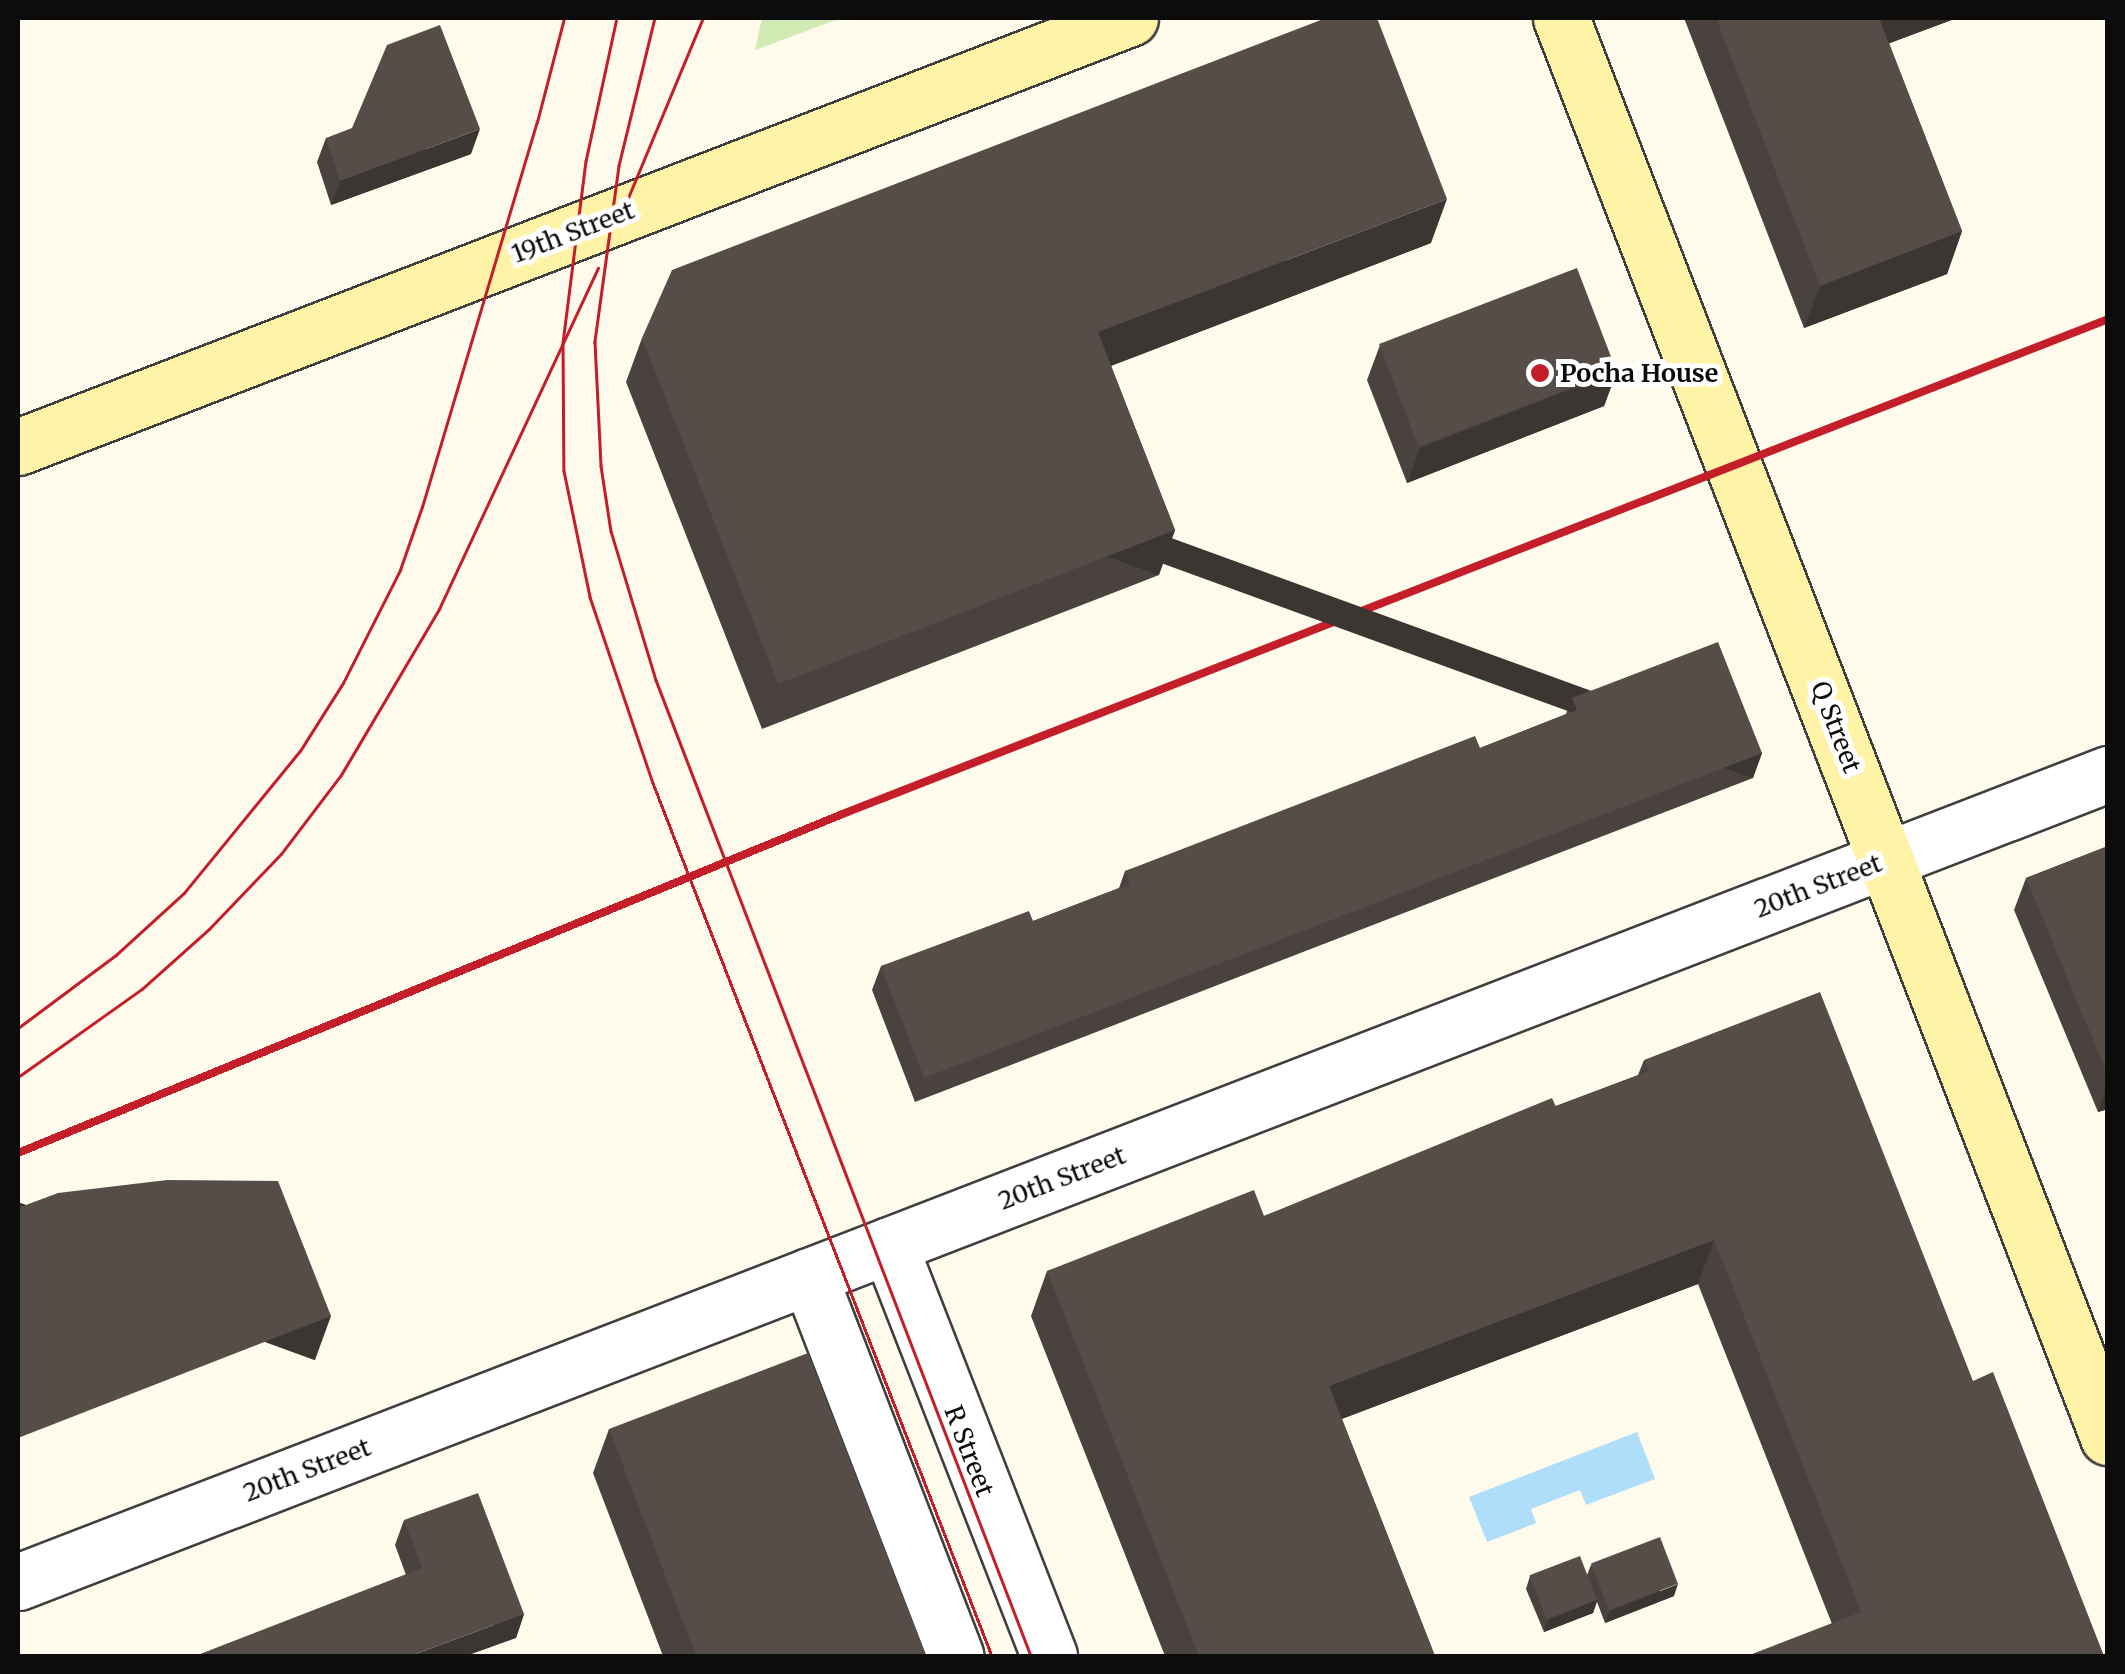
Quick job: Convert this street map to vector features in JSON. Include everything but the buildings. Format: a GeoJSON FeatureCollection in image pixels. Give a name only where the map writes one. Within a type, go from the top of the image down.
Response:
{"type":"FeatureCollection","features":[{"type":"Feature","properties":{"kind":"main road","name":"19th Street"},"geometry":{"type":"LineString","coordinates":[[18,447],[1130,18]]}},
{"type":"Feature","properties":{"kind":"main road","name":"Q Street"},"geometry":{"type":"LineString","coordinates":[[1561,18],[2108,1437]]}},
{"type":"Feature","properties":{"kind":"street","name":"20th Street"},"geometry":{"type":"LineString","coordinates":[[18,1582],[2108,774]]}},
{"type":"Feature","properties":{"kind":"street","name":"R Street"},"geometry":{"type":"LineString","coordinates":[[889,1245],[1049,1656]]}},
{"type":"Feature","properties":{"kind":"street"},"geometry":{"type":"LineString","coordinates":[[808,1276],[956,1656]]}},
{"type":"Feature","properties":{"kind":"green space"},"geometry":{"type":"Polygon","coordinates":[[[762,18],[841,18],[755,50],[762,18]]]}},
{"type":"Feature","properties":{"kind":"water"},"geometry":{"type":"Polygon","coordinates":[[[1637,1432],[1655,1479],[1586,1505],[1580,1490],[1531,1509],[1536,1523],[1487,1542],[1469,1497],[1637,1432]]]}},
{"type":"Feature","properties":{"kind":"tram line"},"geometry":{"type":"LineString","coordinates":[[18,1028],[116,955],[184,893],[300,751],[343,683],[400,570],[422,507],[537,122],[564,18]]}},
{"type":"Feature","properties":{"kind":"tram line"},"geometry":{"type":"LineString","coordinates":[[617,18],[586,161],[563,342],[564,471],[590,597],[653,783],[992,1656]]}},
{"type":"Feature","properties":{"kind":"tram line"},"geometry":{"type":"LineString","coordinates":[[655,18],[619,166],[595,342],[601,466],[611,531],[656,680],[1031,1656]]}},
{"type":"Feature","properties":{"kind":"tram line"},"geometry":{"type":"LineString","coordinates":[[618,222],[703,18]]}},
{"type":"Feature","properties":{"kind":"tram line"},"geometry":{"type":"LineString","coordinates":[[18,1077],[142,989],[209,929],[281,854],[341,775],[439,609],[598,268]]}},
{"type":"Feature","properties":{"kind":"railway"},"geometry":{"type":"LineString","coordinates":[[18,1153],[840,815],[2108,319]]}},
{"type":"Feature","properties":{"kind":"place","name":"Pocha House"},"geometry":{"type":"Point","coordinates":[1540,373]}}]}
